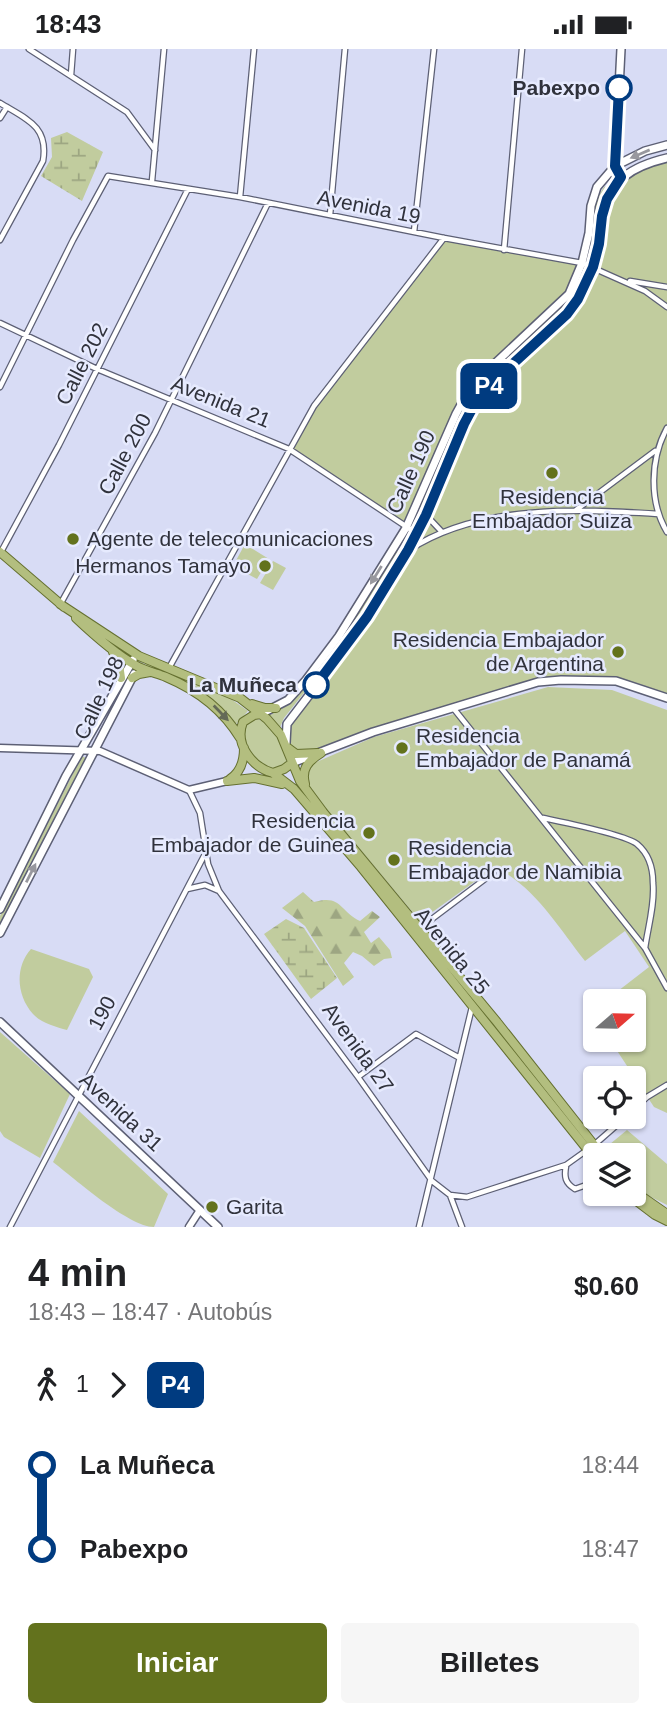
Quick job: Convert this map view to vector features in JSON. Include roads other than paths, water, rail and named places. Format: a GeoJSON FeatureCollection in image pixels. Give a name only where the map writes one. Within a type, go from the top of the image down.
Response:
{"type":"FeatureCollection","features":[{"type":"Feature","properties":{"kind":"main road"},"geometry":{"type":"LineString","coordinates":[[621,49],[615,166],[621,177],[667,158]]}},
{"type":"Feature","properties":{"kind":"main road"},"geometry":{"type":"LineString","coordinates":[[615,166],[645,151],[667,145]]}},
{"type":"Feature","properties":{"kind":"main road","name":"Calle 190"},"geometry":{"type":"LineString","coordinates":[[261,714],[288,700],[328,651],[406,528],[456,414],[472,385],[569,294],[582,263],[594,193],[615,166]]}},
{"type":"Feature","properties":{"kind":"main road","name":"Calle 190"},"geometry":{"type":"LineString","coordinates":[[287,746],[287,724],[349,643],[408,550],[480,394],[567,314],[578,299],[593,267],[607,199],[621,177]]}},
{"type":"Feature","properties":{"kind":"main road"},"geometry":{"type":"LineString","coordinates":[[456,414],[467,419]]}},
{"type":"Feature","properties":{"kind":"main road"},"geometry":{"type":"LineString","coordinates":[[414,509],[426,515]]}},
{"type":"Feature","properties":{"kind":"main road"},"geometry":{"type":"LineString","coordinates":[[396,544],[408,550]]}},
{"type":"Feature","properties":{"kind":"main road"},"geometry":{"type":"LineString","coordinates":[[0,552],[112,649],[134,664],[188,687],[227,717],[244,748],[242,765],[236,775],[227,781]]}},
{"type":"Feature","properties":{"kind":"main road"},"geometry":{"type":"LineString","coordinates":[[60,604],[139,656],[265,708],[276,708]]}},
{"type":"Feature","properties":{"kind":"main road"},"geometry":{"type":"LineString","coordinates":[[112,649],[119,664],[121,678]]}},
{"type":"Feature","properties":{"kind":"main road","name":"Calle 198"},"geometry":{"type":"LineString","coordinates":[[0,909],[81,749],[121,678],[139,656]]}},
{"type":"Feature","properties":{"kind":"main road","name":"Calle 198"},"geometry":{"type":"LineString","coordinates":[[0,933],[131,678],[134,664]]}},
{"type":"Feature","properties":{"kind":"main road"},"geometry":{"type":"LineString","coordinates":[[131,678],[152,672]]}},
{"type":"Feature","properties":{"kind":"main road"},"geometry":{"type":"LineString","coordinates":[[227,781],[284,769],[292,762],[373,732],[525,685],[561,680],[616,681],[667,698]]}},
{"type":"Feature","properties":{"kind":"main road"},"geometry":{"type":"LineString","coordinates":[[240,698],[261,714],[296,754],[321,753]]}},
{"type":"Feature","properties":{"kind":"main road"},"geometry":{"type":"LineString","coordinates":[[240,738],[243,722],[261,714]]}},
{"type":"Feature","properties":{"kind":"main road","name":"Avenida 25"},"geometry":{"type":"LineString","coordinates":[[287,746],[307,791],[497,1022],[587,1143]]}},
{"type":"Feature","properties":{"kind":"main road","name":"Avenida 25"},"geometry":{"type":"LineString","coordinates":[[244,748],[253,761],[294,789],[587,1143]]}},
{"type":"Feature","properties":{"kind":"main road"},"geometry":{"type":"LineString","coordinates":[[307,791],[304,770],[309,761],[321,753]]}},
{"type":"Feature","properties":{"kind":"main road"},"geometry":{"type":"LineString","coordinates":[[227,781],[267,779],[294,789]]}},
{"type":"Feature","properties":{"kind":"main road","name":"Avenida 31"},"geometry":{"type":"LineString","coordinates":[[0,1022],[218,1227]]}},
{"type":"Feature","properties":{"kind":"main road"},"geometry":{"type":"LineString","coordinates":[[646,1199],[667,1214]]}},
{"type":"Feature","properties":{"kind":"main road"},"geometry":{"type":"LineString","coordinates":[[642,1206],[667,1221]]}},
{"type":"Feature","properties":{"kind":"street"},"geometry":{"type":"LineString","coordinates":[[29,49],[127,112],[155,150]]}},
{"type":"Feature","properties":{"kind":"street"},"geometry":{"type":"LineString","coordinates":[[71,75],[73,49]]}},
{"type":"Feature","properties":{"kind":"street"},"geometry":{"type":"LineString","coordinates":[[152,181],[164,49]]}},
{"type":"Feature","properties":{"kind":"street"},"geometry":{"type":"LineString","coordinates":[[240,197],[254,49]]}},
{"type":"Feature","properties":{"kind":"street"},"geometry":{"type":"LineString","coordinates":[[330,215],[345,49]]}},
{"type":"Feature","properties":{"kind":"street"},"geometry":{"type":"LineString","coordinates":[[414,232],[435,49]]}},
{"type":"Feature","properties":{"kind":"street"},"geometry":{"type":"LineString","coordinates":[[504,250],[522,49]]}},
{"type":"Feature","properties":{"kind":"street"},"geometry":{"type":"LineString","coordinates":[[0,103],[34,124],[43,136],[45,150],[43,161],[0,240]]}},
{"type":"Feature","properties":{"kind":"street"},"geometry":{"type":"LineString","coordinates":[[0,118],[7,107]]}},
{"type":"Feature","properties":{"kind":"street","name":"Avenida 19"},"geometry":{"type":"LineString","coordinates":[[26,334],[108,176],[240,197],[582,263],[621,279]]}},
{"type":"Feature","properties":{"kind":"street","name":"Calle 202"},"geometry":{"type":"LineString","coordinates":[[0,552],[97,369],[188,188]]}},
{"type":"Feature","properties":{"kind":"street","name":"Calle 200"},"geometry":{"type":"LineString","coordinates":[[60,604],[112,513],[171,400],[268,203]]}},
{"type":"Feature","properties":{"kind":"street"},"geometry":{"type":"LineString","coordinates":[[169,668],[314,406],[444,238]]}},
{"type":"Feature","properties":{"kind":"street"},"geometry":{"type":"LineString","coordinates":[[621,279],[667,286]]}},
{"type":"Feature","properties":{"kind":"street"},"geometry":{"type":"LineString","coordinates":[[621,279],[645,291],[667,307]]}},
{"type":"Feature","properties":{"kind":"street","name":"Avenida 21"},"geometry":{"type":"LineString","coordinates":[[0,323],[97,369],[289,449],[416,534]]}},
{"type":"Feature","properties":{"kind":"street"},"geometry":{"type":"LineString","coordinates":[[0,387],[26,334]]}},
{"type":"Feature","properties":{"kind":"street"},"geometry":{"type":"LineString","coordinates":[[667,428],[656,451],[654,482],[658,513],[667,532]]}},
{"type":"Feature","properties":{"kind":"street"},"geometry":{"type":"LineString","coordinates":[[576,510],[656,451]]}},
{"type":"Feature","properties":{"kind":"street"},"geometry":{"type":"LineString","coordinates":[[408,550],[441,531],[480,521],[576,510],[658,513]]}},
{"type":"Feature","properties":{"kind":"street"},"geometry":{"type":"LineString","coordinates":[[426,515],[441,531]]}},
{"type":"Feature","properties":{"kind":"street"},"geometry":{"type":"LineString","coordinates":[[454,709],[645,948],[667,988]]}},
{"type":"Feature","properties":{"kind":"street"},"geometry":{"type":"LineString","coordinates":[[0,748],[81,749],[109,753],[189,790],[227,781]]}},
{"type":"Feature","properties":{"kind":"street","name":"Avenida 27"},"geometry":{"type":"LineString","coordinates":[[189,790],[201,815],[206,853],[219,891],[358,1076],[432,1181],[450,1195]]}},
{"type":"Feature","properties":{"kind":"street"},"geometry":{"type":"LineString","coordinates":[[542,817],[635,842],[646,855],[654,885],[645,948]]}},
{"type":"Feature","properties":{"kind":"street","name":"190"},"geometry":{"type":"LineString","coordinates":[[10,1227],[206,853]]}},
{"type":"Feature","properties":{"kind":"street"},"geometry":{"type":"LineString","coordinates":[[419,929],[493,873]]}},
{"type":"Feature","properties":{"kind":"street"},"geometry":{"type":"LineString","coordinates":[[187,889],[205,885],[219,891]]}},
{"type":"Feature","properties":{"kind":"street"},"geometry":{"type":"LineString","coordinates":[[419,1227],[432,1181],[458,1057],[473,1005]]}},
{"type":"Feature","properties":{"kind":"street"},"geometry":{"type":"LineString","coordinates":[[358,1076],[416,1034],[458,1057]]}},
{"type":"Feature","properties":{"kind":"street"},"geometry":{"type":"LineString","coordinates":[[646,1099],[667,1085]]}},
{"type":"Feature","properties":{"kind":"street"},"geometry":{"type":"LineString","coordinates":[[597,1143],[612,1129]]}},
{"type":"Feature","properties":{"kind":"street"},"geometry":{"type":"LineString","coordinates":[[462,1227],[450,1195],[467,1197],[566,1165],[583,1153]]}},
{"type":"Feature","properties":{"kind":"street"},"geometry":{"type":"LineString","coordinates":[[566,1165],[564,1175],[568,1185],[575,1189],[583,1186]]}},
{"type":"Feature","properties":{"kind":"street"},"geometry":{"type":"LineString","coordinates":[[189,1227],[200,1210]]}},
{"type":"Feature","properties":{"kind":"place","name":"Pabexpo"},"geometry":{"type":"Point","coordinates":[619,88]}},
{"type":"Feature","properties":{"kind":"place","name":"Residencia Embajador Suiza"},"geometry":{"type":"Point","coordinates":[552,473]}},
{"type":"Feature","properties":{"kind":"place","name":"Agente de telecomunicaciones"},"geometry":{"type":"Point","coordinates":[73,539]}},
{"type":"Feature","properties":{"kind":"place","name":"Hermanos Tamayo"},"geometry":{"type":"Point","coordinates":[265,566]}},
{"type":"Feature","properties":{"kind":"place","name":"Residencia Embajador de Argentina"},"geometry":{"type":"Point","coordinates":[618,652]}},
{"type":"Feature","properties":{"kind":"place","name":"La Muñeca"},"geometry":{"type":"Point","coordinates":[316,685]}},
{"type":"Feature","properties":{"kind":"place","name":"Residencia Embajador de Panamá"},"geometry":{"type":"Point","coordinates":[402,748]}},
{"type":"Feature","properties":{"kind":"place","name":"Residencia Embajador de Guinea"},"geometry":{"type":"Point","coordinates":[369,833]}},
{"type":"Feature","properties":{"kind":"place","name":"Residencia Embajador de Namibia"},"geometry":{"type":"Point","coordinates":[394,860]}},
{"type":"Feature","properties":{"kind":"place","name":"Garita"},"geometry":{"type":"Point","coordinates":[212,1207]}}]}
